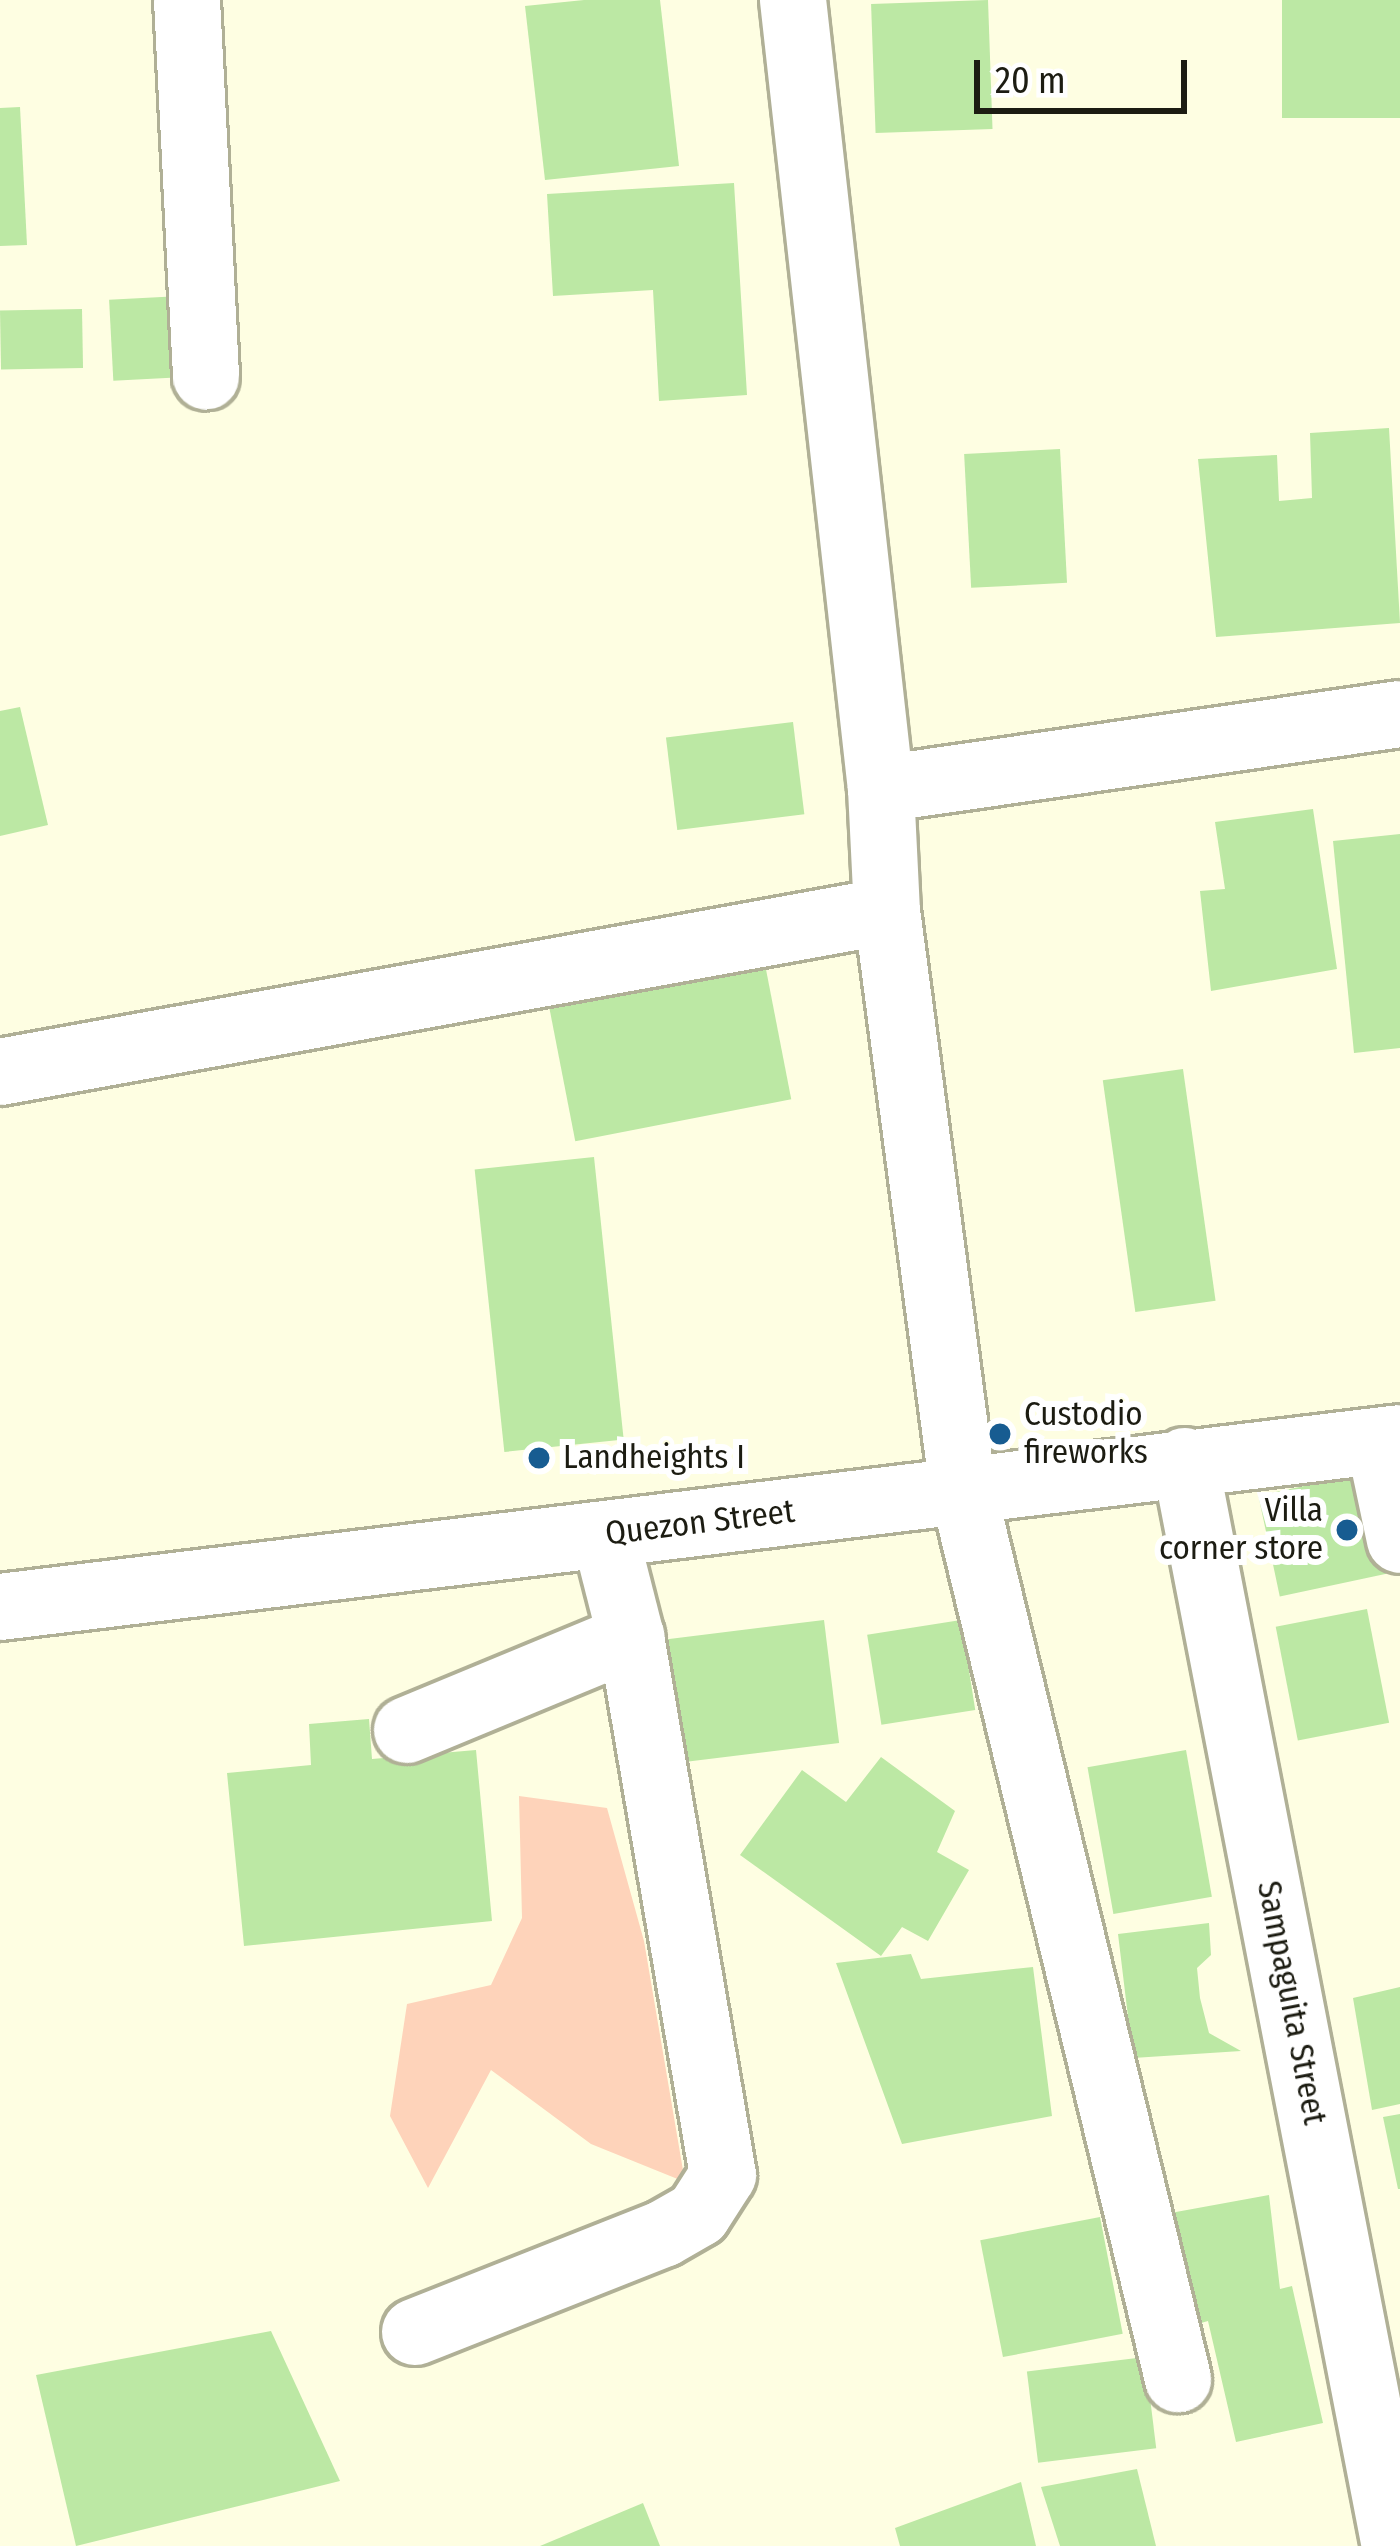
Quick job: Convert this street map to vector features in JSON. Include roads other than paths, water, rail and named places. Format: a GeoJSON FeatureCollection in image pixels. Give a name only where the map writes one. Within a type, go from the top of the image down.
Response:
{"type":"FeatureCollection","features":[{"type":"Feature","properties":{"kind":"street"},"geometry":{"type":"LineString","coordinates":[[187,0],[206,377]]}},
{"type":"Feature","properties":{"kind":"street"},"geometry":{"type":"LineString","coordinates":[[793,0],[881,789],[887,911],[963,1490],[1178,2379]]}},
{"type":"Feature","properties":{"kind":"street"},"geometry":{"type":"LineString","coordinates":[[881,789],[1400,714]]}},
{"type":"Feature","properties":{"kind":"street"},"geometry":{"type":"LineString","coordinates":[[0,1072],[887,911]]}},
{"type":"Feature","properties":{"kind":"street"},"geometry":{"type":"LineString","coordinates":[[1389,1440],[1400,1540]]}},
{"type":"Feature","properties":{"kind":"street","name":"Quezon Street"},"geometry":{"type":"LineString","coordinates":[[0,1607],[1389,1440]]}},
{"type":"Feature","properties":{"kind":"street","name":"Sampaguita Street"},"geometry":{"type":"LineString","coordinates":[[1185,1462],[1395,2546]]}},
{"type":"Feature","properties":{"kind":"street"},"geometry":{"type":"LineString","coordinates":[[415,2332],[663,2234],[698,2214],[723,2175],[631,1637],[605,1535]]}},
{"type":"Feature","properties":{"kind":"street"},"geometry":{"type":"LineString","coordinates":[[407,1730],[631,1637]]}},
{"type":"Feature","properties":{"kind":"place","name":"Custodio fireworks"},"geometry":{"type":"Point","coordinates":[1000,1434]}},
{"type":"Feature","properties":{"kind":"place","name":"Landheights I"},"geometry":{"type":"Point","coordinates":[539,1458]}},
{"type":"Feature","properties":{"kind":"place","name":"Villa corner store"},"geometry":{"type":"Point","coordinates":[1347,1530]}}]}
